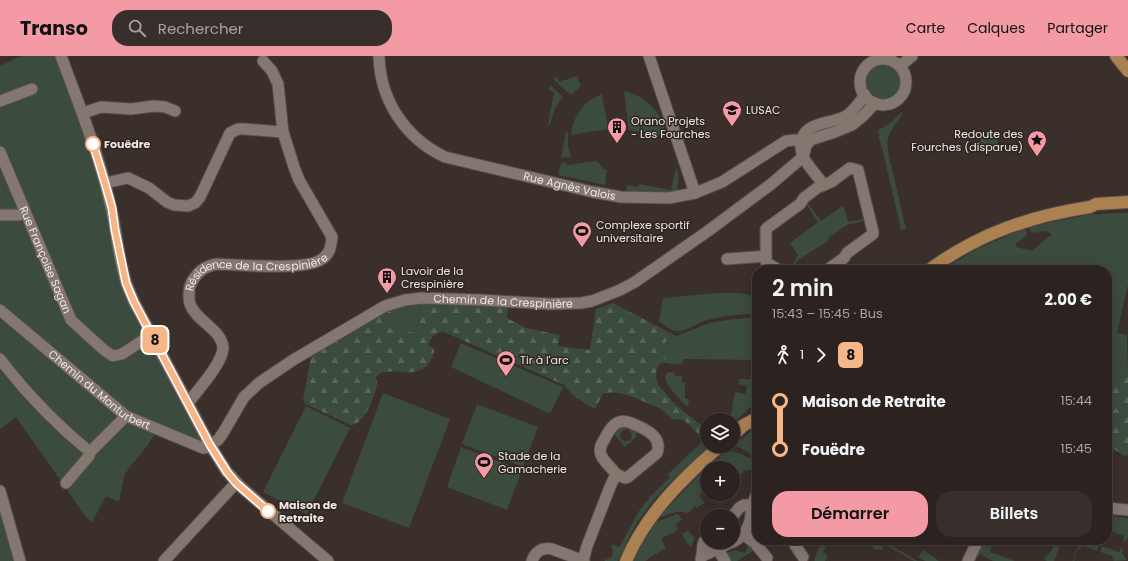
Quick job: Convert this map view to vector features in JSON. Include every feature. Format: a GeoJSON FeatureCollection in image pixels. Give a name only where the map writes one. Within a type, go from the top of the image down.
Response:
{"type":"FeatureCollection","features":[{"type":"Feature","properties":{"kind":"main road"},"geometry":{"type":"LineString","coordinates":[[1116,56],[1128,71]]}},
{"type":"Feature","properties":{"kind":"main road"},"geometry":{"type":"LineString","coordinates":[[1123,56],[1128,60]]}},
{"type":"Feature","properties":{"kind":"main road"},"geometry":{"type":"LineString","coordinates":[[936,265],[960,249],[1006,227],[1041,216],[1090,207],[1096,204],[1128,202]]}},
{"type":"Feature","properties":{"kind":"main road"},"geometry":{"type":"LineString","coordinates":[[1090,207],[1128,207]]}},
{"type":"Feature","properties":{"kind":"main road"},"geometry":{"type":"LineString","coordinates":[[740,429],[752,416]]}},
{"type":"Feature","properties":{"kind":"main road"},"geometry":{"type":"LineString","coordinates":[[744,425],[752,421]]}},
{"type":"Feature","properties":{"kind":"main road"},"geometry":{"type":"LineString","coordinates":[[626,561],[639,534],[657,508],[713,453]]}},
{"type":"Feature","properties":{"kind":"street"},"geometry":{"type":"LineString","coordinates":[[61,56],[83,113],[105,183],[112,208],[126,283],[134,302],[210,445],[227,472],[236,483],[328,561]]}},
{"type":"Feature","properties":{"kind":"street","name":"Rue Agnès Valois"},"geometry":{"type":"LineString","coordinates":[[379,56],[380,76],[383,86],[398,118],[411,134],[431,150],[445,157],[575,189],[616,196],[650,198],[668,198],[695,193],[727,179],[786,141],[805,141]]}},
{"type":"Feature","properties":{"kind":"street"},"geometry":{"type":"LineString","coordinates":[[649,56],[695,193]]}},
{"type":"Feature","properties":{"kind":"street"},"geometry":{"type":"LineString","coordinates":[[900,66],[912,56]]}},
{"type":"Feature","properties":{"kind":"street"},"geometry":{"type":"LineString","coordinates":[[877,58],[893,61],[900,66],[906,77],[906,84],[905,90],[897,100],[886,105],[875,103],[865,96],[861,89],[860,82],[861,74],[868,64],[877,58]]}},
{"type":"Feature","properties":{"kind":"street","name":"Résidence de la Crespinière"},"geometry":{"type":"LineString","coordinates":[[188,403],[218,364],[222,356],[223,347],[220,338],[200,318],[190,303],[189,292],[191,283],[196,275],[202,269],[217,264],[298,266],[315,263],[322,260],[328,254],[330,247],[332,237],[299,180],[294,167],[283,132],[278,84],[272,71],[263,62]]}},
{"type":"Feature","properties":{"kind":"street"},"geometry":{"type":"LineString","coordinates":[[0,101],[32,88]]}},
{"type":"Feature","properties":{"kind":"street"},"geometry":{"type":"LineString","coordinates":[[805,141],[802,136],[814,126],[831,122],[847,115],[857,107],[865,96]]}},
{"type":"Feature","properties":{"kind":"street"},"geometry":{"type":"LineString","coordinates":[[805,141],[836,132],[852,125],[875,103]]}},
{"type":"Feature","properties":{"kind":"street"},"geometry":{"type":"LineString","coordinates":[[83,113],[101,107],[131,110],[154,106],[165,107],[175,111]]}},
{"type":"Feature","properties":{"kind":"street"},"geometry":{"type":"LineString","coordinates":[[105,183],[128,178],[149,188],[167,202],[174,205],[188,206],[200,197],[230,134],[238,129],[283,132]]}},
{"type":"Feature","properties":{"kind":"street"},"geometry":{"type":"LineString","coordinates":[[805,141],[801,151],[803,157],[824,185]]}},
{"type":"Feature","properties":{"kind":"street","name":"Rue Françoise Sagan"},"geometry":{"type":"LineString","coordinates":[[0,152],[71,320],[104,350],[113,356],[122,354],[152,335]]}},
{"type":"Feature","properties":{"kind":"street","name":"Chemin de la Crespinière"},"geometry":{"type":"LineString","coordinates":[[210,445],[223,433],[244,397],[259,383],[330,337],[376,311],[391,304],[410,299],[422,298],[550,304],[581,303],[592,301],[620,290],[635,282],[730,216],[803,157]]}},
{"type":"Feature","properties":{"kind":"street"},"geometry":{"type":"LineString","coordinates":[[770,265],[767,263],[766,256],[766,229],[800,204],[804,198],[817,188],[831,182],[850,168],[858,170],[873,234],[847,253],[844,258],[834,265]]}},
{"type":"Feature","properties":{"kind":"street"},"geometry":{"type":"LineString","coordinates":[[0,215],[19,215],[25,213]]}},
{"type":"Feature","properties":{"kind":"street"},"geometry":{"type":"LineString","coordinates":[[727,258],[766,256]]}},
{"type":"Feature","properties":{"kind":"street","name":"Chemin du Monturbert"},"geometry":{"type":"LineString","coordinates":[[0,310],[126,416],[203,448],[210,445]]}},
{"type":"Feature","properties":{"kind":"street"},"geometry":{"type":"LineString","coordinates":[[0,360],[31,396],[90,452]]}},
{"type":"Feature","properties":{"kind":"street"},"geometry":{"type":"LineString","coordinates":[[66,483],[90,456],[90,452],[126,416]]}},
{"type":"Feature","properties":{"kind":"street"},"geometry":{"type":"LineString","coordinates":[[619,422],[626,422],[645,429],[656,438],[658,444],[657,453],[628,477],[625,478],[616,474],[602,456],[600,450],[600,446],[613,426],[619,422]]}},
{"type":"Feature","properties":{"kind":"street"},"geometry":{"type":"LineString","coordinates":[[532,561],[537,552],[546,548],[584,561],[587,546],[616,474]]}},
{"type":"Feature","properties":{"kind":"street"},"geometry":{"type":"LineString","coordinates":[[164,561],[236,483]]}},
{"type":"Feature","properties":{"kind":"street"},"geometry":{"type":"LineString","coordinates":[[0,491],[20,561]]}},
{"type":"Feature","properties":{"kind":"street"},"geometry":{"type":"LineString","coordinates":[[737,509],[742,505],[748,505],[752,511]]}},
{"type":"Feature","properties":{"kind":"street"},"geometry":{"type":"LineString","coordinates":[[1112,508],[1128,510]]}},
{"type":"Feature","properties":{"kind":"street"},"geometry":{"type":"LineString","coordinates":[[740,538],[744,535],[752,516]]}},
{"type":"Feature","properties":{"kind":"street"},"geometry":{"type":"LineString","coordinates":[[744,535],[752,541]]}},
{"type":"Feature","properties":{"kind":"street"},"geometry":{"type":"LineString","coordinates":[[757,545],[767,558]]}},
{"type":"Feature","properties":{"kind":"street"},"geometry":{"type":"LineString","coordinates":[[795,545],[803,558]]}},
{"type":"Feature","properties":{"kind":"street"},"geometry":{"type":"LineString","coordinates":[[968,561],[976,545]]}},
{"type":"Feature","properties":{"kind":"street"},"geometry":{"type":"LineString","coordinates":[[702,557],[715,549]]}},
{"type":"Feature","properties":{"kind":"street"},"geometry":{"type":"LineString","coordinates":[[718,549],[725,561]]}},
{"type":"Feature","properties":{"kind":"green space"},"geometry":{"type":"Polygon","coordinates":[[[21,56],[61,56],[83,113],[126,284],[210,445],[158,429],[148,445],[124,476],[119,502],[106,496],[92,522],[86,517],[16,417],[0,429],[0,66],[21,56]]]}},
{"type":"Feature","properties":{"kind":"green space"},"geometry":{"type":"Polygon","coordinates":[[[879,63],[887,63],[899,72],[902,82],[899,92],[893,98],[887,101],[879,101],[867,92],[864,86],[864,78],[873,66],[879,63]]]}},
{"type":"Feature","properties":{"kind":"green space"},"geometry":{"type":"Polygon","coordinates":[[[577,76],[581,86],[571,95],[553,79],[558,77],[559,82],[577,76]]]}},
{"type":"Feature","properties":{"kind":"green space"},"geometry":{"type":"Polygon","coordinates":[[[550,85],[563,97],[556,107],[550,125],[548,126],[554,92],[549,90],[550,85]]]}},
{"type":"Feature","properties":{"kind":"green space"},"geometry":{"type":"Polygon","coordinates":[[[624,91],[632,93],[647,101],[661,120],[666,137],[629,130],[624,91]]]}},
{"type":"Feature","properties":{"kind":"green space"},"geometry":{"type":"Polygon","coordinates":[[[602,94],[608,129],[571,135],[574,121],[580,110],[590,101],[602,94]]]}},
{"type":"Feature","properties":{"kind":"green space"},"geometry":{"type":"Polygon","coordinates":[[[901,112],[903,113],[890,132],[887,142],[906,229],[901,230],[878,130],[885,127],[901,112]]]}},
{"type":"Feature","properties":{"kind":"green space"},"geometry":{"type":"Polygon","coordinates":[[[566,132],[568,132],[568,147],[571,157],[561,158],[566,132]]]}},
{"type":"Feature","properties":{"kind":"green space"},"geometry":{"type":"Polygon","coordinates":[[[989,134],[995,137],[998,143],[995,149],[989,152],[983,149],[980,143],[983,137],[989,134]]]}},
{"type":"Feature","properties":{"kind":"green space"},"geometry":{"type":"Polygon","coordinates":[[[597,161],[604,169],[607,170],[605,185],[558,175],[561,163],[566,162],[567,165],[597,161]]]}},
{"type":"Feature","properties":{"kind":"green space"},"geometry":{"type":"Polygon","coordinates":[[[676,168],[679,180],[676,191],[665,193],[626,192],[627,185],[639,187],[639,184],[671,190],[676,168]]]}},
{"type":"Feature","properties":{"kind":"green space"},"geometry":{"type":"Polygon","coordinates":[[[807,202],[821,221],[844,206],[848,222],[863,219],[863,221],[847,225],[828,238],[829,240],[797,261],[795,265],[792,265],[798,255],[790,243],[818,222],[806,204],[807,202]]]}},
{"type":"Feature","properties":{"kind":"green space"},"geometry":{"type":"Polygon","coordinates":[[[1128,213],[1128,284],[1117,333],[1127,335],[1128,374],[1112,374],[1112,265],[950,265],[975,250],[1025,229],[1027,234],[1016,243],[1016,246],[1032,251],[1052,234],[1046,231],[1033,233],[1030,230],[1030,227],[1086,215],[1128,213]]]}},
{"type":"Feature","properties":{"kind":"green space"},"geometry":{"type":"Polygon","coordinates":[[[718,293],[752,295],[752,314],[717,318],[704,321],[687,329],[674,331],[658,320],[663,298],[718,293]]]}},
{"type":"Feature","properties":{"kind":"green space"},"geometry":{"type":"Polygon","coordinates":[[[613,303],[676,336],[666,342],[670,360],[663,359],[657,363],[656,377],[658,385],[676,405],[700,424],[700,436],[684,420],[673,419],[661,409],[623,394],[603,394],[595,409],[578,399],[564,385],[444,332],[436,334],[429,342],[428,345],[434,349],[434,354],[426,367],[413,372],[385,372],[377,376],[376,389],[368,409],[360,421],[355,424],[350,425],[306,404],[303,401],[311,356],[390,310],[398,327],[416,333],[421,304],[508,306],[507,318],[526,328],[560,335],[558,346],[590,350],[596,309],[613,303]]]}},
{"type":"Feature","properties":{"kind":"green space"},"geometry":{"type":"Polygon","coordinates":[[[421,304],[416,333],[398,327],[390,310],[403,305],[421,304]]]}},
{"type":"Feature","properties":{"kind":"green space"},"geometry":{"type":"Polygon","coordinates":[[[752,318],[752,360],[684,359],[682,364],[662,363],[656,371],[656,364],[659,360],[670,359],[667,349],[667,340],[709,323],[752,318]]]}},
{"type":"Feature","properties":{"kind":"green space","name":"Tir à l'arc"},"geometry":{"type":"Polygon","coordinates":[[[461,343],[563,387],[550,414],[451,367],[461,343]]]}},
{"type":"Feature","properties":{"kind":"green space"},"geometry":{"type":"Polygon","coordinates":[[[669,372],[674,372],[675,376],[682,376],[682,382],[685,383],[685,399],[689,399],[688,406],[686,406],[679,399],[668,384],[666,375],[669,372]]]}},
{"type":"Feature","properties":{"kind":"green space"},"geometry":{"type":"Polygon","coordinates":[[[1112,374],[1128,374],[1128,455],[1125,456],[1112,449],[1112,374]]]}},
{"type":"Feature","properties":{"kind":"green space"},"geometry":{"type":"Polygon","coordinates":[[[739,379],[752,379],[752,406],[740,417],[740,413],[731,413],[735,392],[745,394],[747,386],[739,384],[739,379]]]}},
{"type":"Feature","properties":{"kind":"green space"},"geometry":{"type":"Polygon","coordinates":[[[383,393],[450,419],[409,528],[342,503],[383,393]]]}},
{"type":"Feature","properties":{"kind":"green space"},"geometry":{"type":"Polygon","coordinates":[[[477,404],[538,427],[523,467],[462,444],[477,404]]]}},
{"type":"Feature","properties":{"kind":"green space"},"geometry":{"type":"Polygon","coordinates":[[[306,406],[350,428],[307,514],[263,492],[306,406]]]}},
{"type":"Feature","properties":{"kind":"green space"},"geometry":{"type":"Polygon","coordinates":[[[627,426],[626,429],[621,432],[620,436],[624,441],[630,440],[632,437],[629,430],[630,427],[637,429],[636,437],[625,447],[614,434],[611,438],[610,437],[617,428],[627,426]]]}},
{"type":"Feature","properties":{"kind":"green space"},"geometry":{"type":"Polygon","coordinates":[[[752,430],[752,454],[740,448],[740,440],[752,430]]]}},
{"type":"Feature","properties":{"kind":"green space"},"geometry":{"type":"Polygon","coordinates":[[[700,444],[700,453],[702,453],[673,480],[648,507],[634,528],[618,561],[605,561],[604,558],[608,560],[609,557],[611,558],[613,552],[611,544],[620,546],[639,511],[649,498],[670,477],[668,474],[700,444]]]}},
{"type":"Feature","properties":{"kind":"green space","name":"Stade de la Gamacherie"},"geometry":{"type":"Polygon","coordinates":[[[461,447],[522,470],[507,510],[447,487],[461,447]]]}},
{"type":"Feature","properties":{"kind":"green space"},"geometry":{"type":"Polygon","coordinates":[[[724,453],[738,453],[752,459],[752,468],[743,471],[743,473],[740,475],[740,461],[715,461],[724,453]]]}},
{"type":"Feature","properties":{"kind":"green space"},"geometry":{"type":"Polygon","coordinates":[[[700,475],[700,501],[704,501],[705,503],[696,508],[695,506],[687,513],[676,512],[658,518],[700,475]]]}},
{"type":"Feature","properties":{"kind":"green space"},"geometry":{"type":"Polygon","coordinates":[[[0,491],[20,561],[0,561],[0,491]]]}},
{"type":"Feature","properties":{"kind":"green space"},"geometry":{"type":"Polygon","coordinates":[[[677,514],[682,520],[675,524],[678,529],[661,539],[666,548],[646,561],[634,561],[642,544],[656,522],[677,514]]]}},
{"type":"Feature","properties":{"kind":"green space"},"geometry":{"type":"Polygon","coordinates":[[[1112,516],[1128,518],[1128,537],[1127,540],[1123,542],[1124,536],[1112,532],[1112,516]]]}},
{"type":"Feature","properties":{"kind":"green space"},"geometry":{"type":"Polygon","coordinates":[[[688,531],[695,538],[691,547],[682,534],[688,531]]]}},
{"type":"Feature","properties":{"kind":"green space"},"geometry":{"type":"Polygon","coordinates":[[[749,542],[756,549],[737,561],[727,561],[724,554],[734,550],[745,553],[749,542]]]}},
{"type":"Feature","properties":{"kind":"green space"},"geometry":{"type":"Polygon","coordinates":[[[819,545],[826,545],[823,552],[828,555],[825,561],[814,561],[819,545]]]}},
{"type":"Feature","properties":{"kind":"green space"},"geometry":{"type":"Polygon","coordinates":[[[873,545],[883,545],[883,550],[873,549],[873,545]]]}},
{"type":"Feature","properties":{"kind":"green space"},"geometry":{"type":"Polygon","coordinates":[[[885,545],[890,545],[917,561],[914,561],[885,545]]]}},
{"type":"Feature","properties":{"kind":"green space"},"geometry":{"type":"Polygon","coordinates":[[[981,545],[985,545],[992,547],[990,552],[1015,561],[993,561],[980,554],[977,558],[976,556],[981,545]]]}},
{"type":"Feature","properties":{"kind":"green space"},"geometry":{"type":"Polygon","coordinates":[[[1054,545],[1060,545],[1054,561],[1046,561],[1044,558],[1052,550],[1054,545]]]}},
{"type":"Feature","properties":{"kind":"green space"},"geometry":{"type":"Polygon","coordinates":[[[1078,545],[1099,545],[1097,551],[1084,546],[1078,549],[1073,561],[1078,545]]]}},
{"type":"Feature","properties":{"kind":"green space"},"geometry":{"type":"Polygon","coordinates":[[[1102,546],[1119,552],[1122,547],[1122,552],[1128,560],[1114,561],[1112,556],[1100,552],[1102,546]]]}},
{"type":"Feature","properties":{"kind":"green space"},"geometry":{"type":"Polygon","coordinates":[[[923,550],[939,561],[925,561],[918,557],[923,550]]]}},
{"type":"Feature","properties":{"kind":"bus line","name":"8"},"geometry":{"type":"LineString","coordinates":[[93,144],[112,208],[120,258],[126,283],[134,302],[210,445],[227,472],[236,483],[268,511]]}},
{"type":"Feature","properties":{"kind":"place","name":"LUSAC"},"geometry":{"type":"Point","coordinates":[732,127]}},
{"type":"Feature","properties":{"kind":"place","name":"Fouëdre"},"geometry":{"type":"Point","coordinates":[93,144]}},
{"type":"Feature","properties":{"kind":"place","name":"Orano Projets - Les Fourches"},"geometry":{"type":"Point","coordinates":[617,144]}},
{"type":"Feature","properties":{"kind":"place","name":"Redoute des Fourches (disparue)"},"geometry":{"type":"Point","coordinates":[1037,157]}},
{"type":"Feature","properties":{"kind":"place","name":"Complexe sportif universitaire"},"geometry":{"type":"Point","coordinates":[582,248]}},
{"type":"Feature","properties":{"kind":"place","name":"Lavoir de la Crespinière"},"geometry":{"type":"Point","coordinates":[387,294]}},
{"type":"Feature","properties":{"kind":"place","name":"Tir à l'arc"},"geometry":{"type":"Point","coordinates":[506,377]}},
{"type":"Feature","properties":{"kind":"place","name":"Stade de la Gamacherie"},"geometry":{"type":"Point","coordinates":[484,479]}},
{"type":"Feature","properties":{"kind":"place","name":"Maison de Retraite"},"geometry":{"type":"Point","coordinates":[268,511]}}]}
